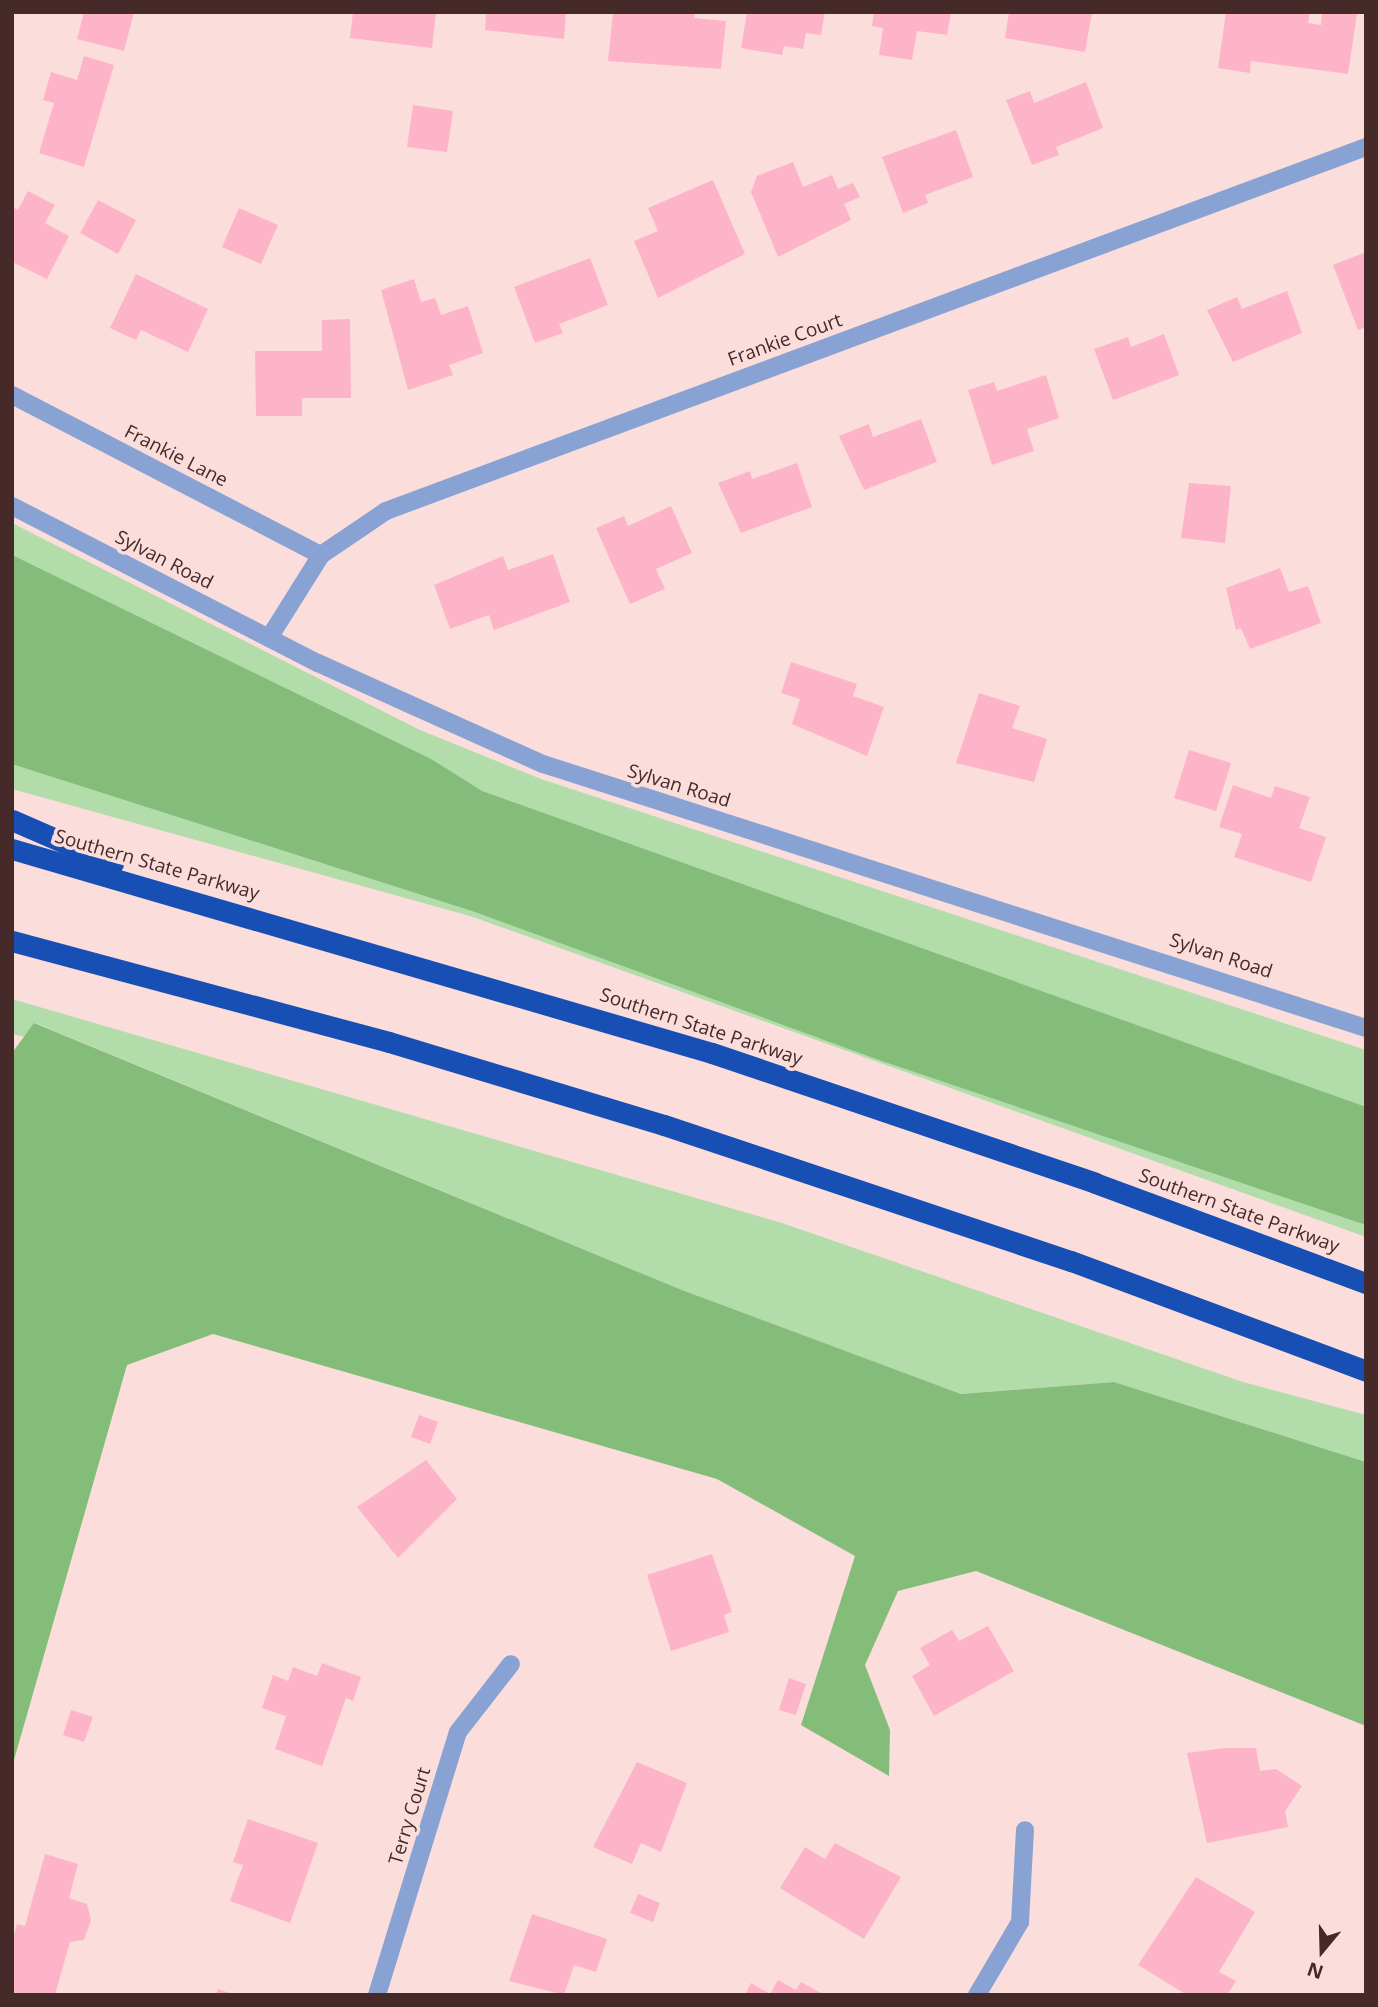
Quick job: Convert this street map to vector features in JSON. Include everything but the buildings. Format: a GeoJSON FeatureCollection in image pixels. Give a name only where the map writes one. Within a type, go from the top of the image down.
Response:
{"type":"FeatureCollection","features":[{"type":"Feature","properties":{"kind":"highway"},"geometry":{"type":"LineString","coordinates":[[12,820],[186,896]]}},
{"type":"Feature","properties":{"kind":"highway","name":"Southern State Parkway"},"geometry":{"type":"LineString","coordinates":[[12,849],[186,896],[712,1053],[1095,1182],[1366,1283]]}},
{"type":"Feature","properties":{"kind":"highway"},"geometry":{"type":"LineString","coordinates":[[12,941],[389,1042],[788,1164],[1366,1371]]}},
{"type":"Feature","properties":{"kind":"highway"},"geometry":{"type":"LineString","coordinates":[[12,955],[104,965]]}},
{"type":"Feature","properties":{"kind":"street","name":"Frankie Court"},"geometry":{"type":"LineString","coordinates":[[269,638],[321,555],[386,511],[1366,147]]}},
{"type":"Feature","properties":{"kind":"street","name":"Frankie Lane"},"geometry":{"type":"LineString","coordinates":[[12,395],[321,555]]}},
{"type":"Feature","properties":{"kind":"street","name":"Sylvan Road"},"geometry":{"type":"LineString","coordinates":[[12,506],[420,712],[571,775],[1366,1028]]}},
{"type":"Feature","properties":{"kind":"street","name":"Terry Court"},"geometry":{"type":"LineString","coordinates":[[377,1995],[458,1732],[511,1664]]}},
{"type":"Feature","properties":{"kind":"street"},"geometry":{"type":"LineString","coordinates":[[978,1995],[1020,1922],[1025,1830]]}},
{"type":"Feature","properties":{"kind":"green space"},"geometry":{"type":"Polygon","coordinates":[[[12,523],[420,730],[541,779],[1366,1050],[1366,1237],[470,916],[12,789],[12,523]]]}},
{"type":"Feature","properties":{"kind":"green space"},"geometry":{"type":"Polygon","coordinates":[[[12,555],[431,759],[482,791],[1366,1107],[1366,1225],[879,1060],[475,912],[12,764],[12,555]]]}},
{"type":"Feature","properties":{"kind":"green space"},"geometry":{"type":"Polygon","coordinates":[[[12,999],[782,1223],[1243,1382],[1366,1415],[1366,1462],[1114,1382],[961,1394],[682,1290],[35,1023],[25,1037],[12,1034],[12,999]]]}},
{"type":"Feature","properties":{"kind":"green space"},"geometry":{"type":"Polygon","coordinates":[[[34,1023],[682,1290],[961,1394],[1114,1382],[1366,1462],[1366,1726],[976,1571],[898,1591],[865,1665],[890,1730],[889,1776],[801,1725],[855,1556],[717,1479],[213,1334],[127,1365],[12,1767],[12,1053],[34,1023]]]}}]}
